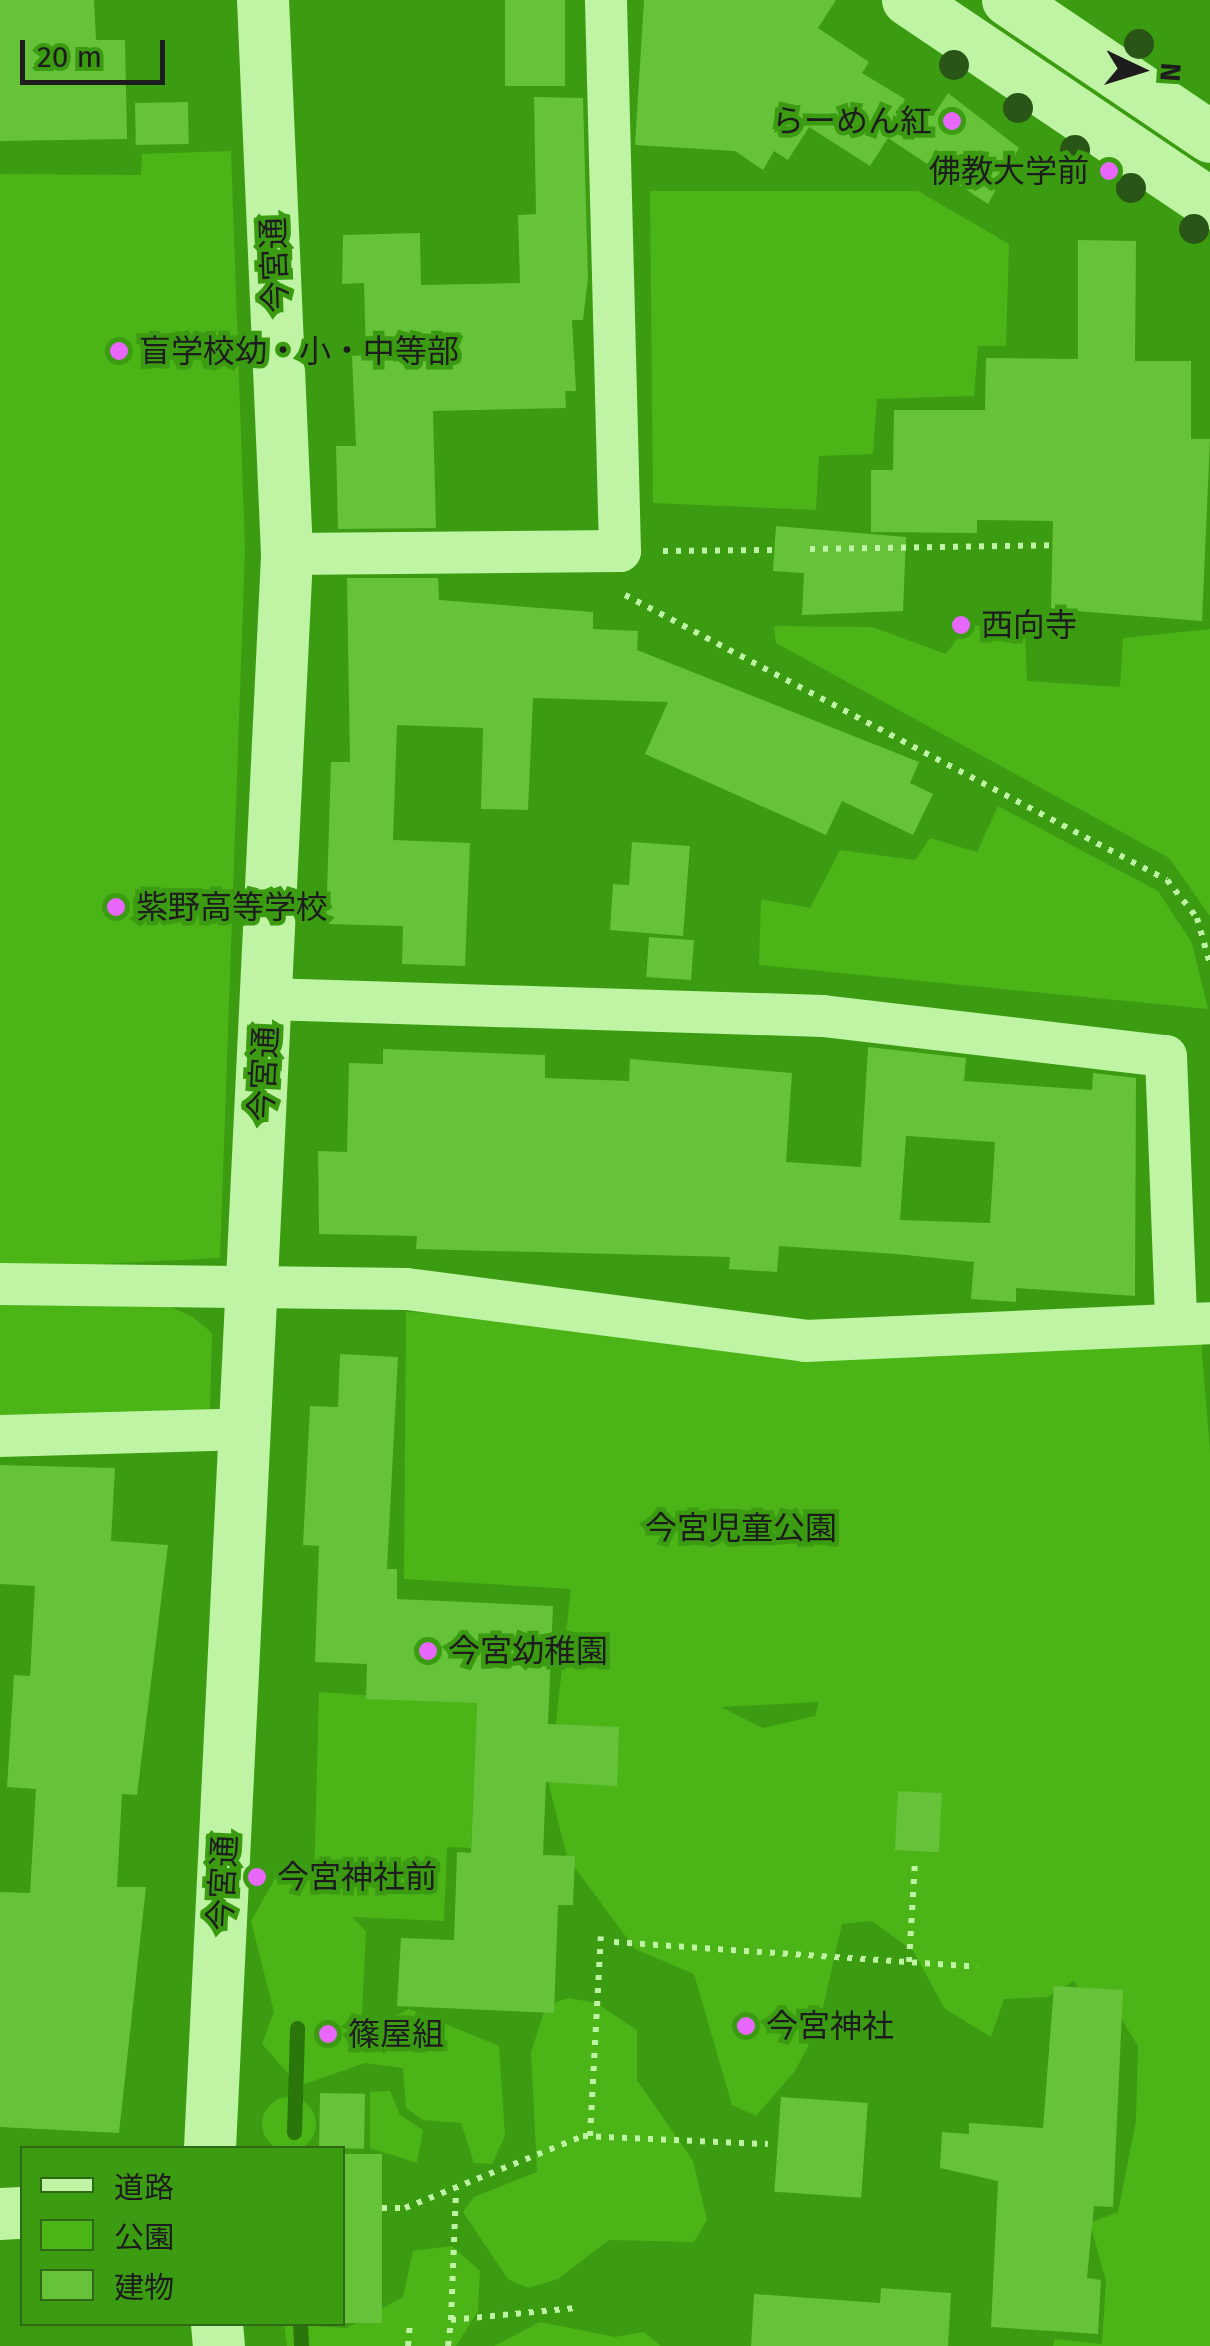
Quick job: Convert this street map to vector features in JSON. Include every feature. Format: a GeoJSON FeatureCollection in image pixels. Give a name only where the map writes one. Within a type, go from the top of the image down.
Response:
{"type":"FeatureCollection","features":[{"type":"Feature","properties":{"kind":"street","name":"今宮通"},"geometry":{"type":"LineString","coordinates":[[210,2146],[287,554],[263,0]]}},
{"type":"Feature","properties":{"kind":"street"},"geometry":{"type":"LineString","coordinates":[[287,554],[620,552],[606,0]]}},
{"type":"Feature","properties":{"kind":"street"},"geometry":{"type":"LineString","coordinates":[[1008,0],[1210,137]]}},
{"type":"Feature","properties":{"kind":"street"},"geometry":{"type":"LineString","coordinates":[[918,3],[1210,204]]}},
{"type":"Feature","properties":{"kind":"street"},"geometry":{"type":"LineString","coordinates":[[0,1284],[253,1284],[407,1289],[805,1341],[1193,1322],[1166,1056],[823,1016],[268,999]]}},
{"type":"Feature","properties":{"kind":"street"},"geometry":{"type":"LineString","coordinates":[[0,1436],[246,1429]]}},
{"type":"Feature","properties":{"kind":"path"},"geometry":{"type":"LineString","coordinates":[[810,549],[1054,545]]}},
{"type":"Feature","properties":{"kind":"path"},"geometry":{"type":"LineString","coordinates":[[774,550],[620,552],[625,596],[1167,880],[1197,918],[1210,964]]}},
{"type":"Feature","properties":{"kind":"path"},"geometry":{"type":"LineString","coordinates":[[909,1962],[915,1862]]}},
{"type":"Feature","properties":{"kind":"path"},"geometry":{"type":"LineString","coordinates":[[590,2136],[601,1936]]}},
{"type":"Feature","properties":{"kind":"path"},"geometry":{"type":"LineString","coordinates":[[614,1942],[977,1967]]}},
{"type":"Feature","properties":{"kind":"path"},"geometry":{"type":"LineString","coordinates":[[382,2208],[456,2188],[590,2136],[768,2144]]}},
{"type":"Feature","properties":{"kind":"path"},"geometry":{"type":"LineString","coordinates":[[448,2345],[456,2188]]}},
{"type":"Feature","properties":{"kind":"path"},"geometry":{"type":"LineString","coordinates":[[451,2320],[574,2308]]}},
{"type":"Feature","properties":{"kind":"path"},"geometry":{"type":"LineString","coordinates":[[408,2346],[410,2323]]}},
{"type":"Feature","properties":{"kind":"green space","name":"紫野高等学校"},"geometry":{"type":"Polygon","coordinates":[[[231,151],[245,550],[220,1258],[0,1269],[0,174],[141,175],[142,154],[231,151]]]}},
{"type":"Feature","properties":{"kind":"green space"},"geometry":{"type":"Polygon","coordinates":[[[650,191],[918,191],[1009,244],[1006,346],[978,346],[974,396],[877,399],[873,454],[819,456],[816,510],[653,503],[650,191]]]}},
{"type":"Feature","properties":{"kind":"green space"},"geometry":{"type":"Polygon","coordinates":[[[968,624],[1025,634],[1027,681],[1120,687],[1123,638],[1210,629],[1210,916],[1169,858],[776,643],[774,626],[872,627],[946,654],[968,624]]]}},
{"type":"Feature","properties":{"kind":"green space"},"geometry":{"type":"Polygon","coordinates":[[[998,806],[1158,891],[1192,943],[1208,1009],[759,965],[761,899],[810,908],[840,850],[915,860],[930,838],[977,852],[998,806]]]}},
{"type":"Feature","properties":{"kind":"green space"},"geometry":{"type":"Polygon","coordinates":[[[0,1298],[161,1303],[193,1317],[212,1333],[210,1411],[0,1415],[0,1298]]]}},
{"type":"Feature","properties":{"kind":"green space","name":"今宮児童公園"},"geometry":{"type":"Polygon","coordinates":[[[406,1312],[1201,1340],[1210,1452],[1210,2346],[1053,2346],[1055,2339],[1102,2344],[1106,2281],[1090,2223],[1118,2212],[1136,2121],[1138,2046],[1113,2005],[1084,1998],[1074,1981],[1047,1997],[1004,1999],[991,2037],[945,2009],[913,1951],[872,1921],[842,1924],[819,2025],[795,2071],[756,2116],[732,2105],[694,1974],[635,1949],[567,1857],[549,1785],[571,1589],[404,1579],[406,1312]],[[819,1702],[721,1707],[763,1728],[815,1716],[819,1702]]]}},
{"type":"Feature","properties":{"kind":"green space"},"geometry":{"type":"Polygon","coordinates":[[[319,1692],[477,1703],[471,1848],[447,1847],[444,1921],[352,1917],[366,1931],[362,2016],[371,2028],[409,2009],[499,2046],[505,2136],[492,2164],[474,2163],[461,2123],[423,2120],[406,2108],[403,2068],[365,2063],[299,2086],[262,2044],[274,2012],[251,1921],[281,1868],[314,1882],[319,1692]]]}},
{"type":"Feature","properties":{"kind":"green space"},"geometry":{"type":"Polygon","coordinates":[[[568,1998],[596,2003],[637,2030],[637,2080],[693,2161],[707,2220],[694,2242],[609,2240],[558,2279],[528,2288],[508,2279],[463,2212],[474,2197],[537,2172],[531,2052],[546,2006],[568,1998]]]}},
{"type":"Feature","properties":{"kind":"green space"},"geometry":{"type":"Polygon","coordinates":[[[390,2091],[400,2115],[423,2130],[417,2163],[370,2148],[370,2092],[390,2091]]]}},
{"type":"Feature","properties":{"kind":"green space"},"geometry":{"type":"Polygon","coordinates":[[[279,2099],[299,2099],[314,2114],[314,2134],[304,2146],[274,2146],[264,2134],[264,2114],[279,2099]]]}},
{"type":"Feature","properties":{"kind":"green space"},"geometry":{"type":"Polygon","coordinates":[[[452,2246],[480,2271],[478,2311],[456,2346],[287,2346],[284,2326],[347,2328],[403,2297],[413,2251],[452,2246]]]}},
{"type":"Feature","properties":{"kind":"green space"},"geometry":{"type":"Polygon","coordinates":[[[540,2322],[615,2337],[644,2332],[661,2346],[494,2346],[540,2322]]]}},
{"type":"Feature","properties":{"kind":"building"},"geometry":{"type":"Polygon","coordinates":[[[0,0],[94,0],[96,40],[125,40],[127,139],[0,141],[0,0]]]}},
{"type":"Feature","properties":{"kind":"building"},"geometry":{"type":"Polygon","coordinates":[[[505,0],[565,0],[565,86],[505,86],[505,0]]]}},
{"type":"Feature","properties":{"kind":"building"},"geometry":{"type":"Polygon","coordinates":[[[644,0],[836,0],[818,28],[869,62],[862,73],[933,116],[948,93],[1019,148],[988,204],[888,138],[870,166],[809,127],[788,160],[774,151],[763,170],[735,151],[635,145],[644,0]]]}},
{"type":"Feature","properties":{"kind":"building"},"geometry":{"type":"Polygon","coordinates":[[[534,97],[583,98],[588,278],[583,320],[572,320],[576,391],[565,391],[566,408],[433,411],[436,528],[338,529],[336,446],[356,446],[352,356],[366,355],[364,283],[342,284],[343,235],[420,233],[421,285],[520,283],[518,215],[536,214],[534,97]]]}},
{"type":"Feature","properties":{"kind":"building"},"geometry":{"type":"Polygon","coordinates":[[[188,102],[189,144],[136,145],[135,103],[188,102]]]}},
{"type":"Feature","properties":{"kind":"building"},"geometry":{"type":"Polygon","coordinates":[[[1078,240],[1136,241],[1135,361],[1191,361],[1191,439],[1210,439],[1202,621],[1051,609],[1053,521],[977,520],[977,533],[871,532],[871,470],[893,470],[894,410],[985,410],[986,358],[1078,359],[1078,240]]]}},
{"type":"Feature","properties":{"kind":"building"},"geometry":{"type":"Polygon","coordinates":[[[776,526],[906,537],[903,611],[802,615],[804,573],[773,571],[776,526]]]}},
{"type":"Feature","properties":{"kind":"building"},"geometry":{"type":"Polygon","coordinates":[[[347,578],[438,578],[439,600],[593,612],[593,629],[638,631],[637,650],[919,762],[910,783],[933,794],[913,835],[842,801],[826,835],[645,754],[668,702],[533,698],[528,810],[481,809],[483,728],[397,725],[393,840],[470,843],[465,966],[402,964],[403,926],[326,924],[331,762],[350,762],[347,578]]]}},
{"type":"Feature","properties":{"kind":"building"},"geometry":{"type":"Polygon","coordinates":[[[632,842],[690,846],[683,936],[610,930],[613,884],[629,885],[632,842]]]}},
{"type":"Feature","properties":{"kind":"building"},"geometry":{"type":"Polygon","coordinates":[[[649,937],[694,940],[691,980],[646,977],[649,937]]]}},
{"type":"Feature","properties":{"kind":"building"},"geometry":{"type":"Polygon","coordinates":[[[868,1047],[966,1058],[964,1081],[1092,1090],[1093,1073],[1136,1078],[1135,1296],[1016,1288],[1016,1302],[971,1299],[974,1262],[896,1254],[779,1246],[777,1272],[729,1269],[730,1257],[416,1249],[417,1236],[319,1234],[318,1151],[347,1152],[349,1063],[383,1064],[383,1049],[545,1055],[545,1078],[629,1081],[630,1059],[792,1073],[786,1162],[861,1167],[868,1047]],[[906,1136],[900,1220],[990,1223],[995,1142],[906,1136]]]}},
{"type":"Feature","properties":{"kind":"building"},"geometry":{"type":"Polygon","coordinates":[[[340,1354],[398,1357],[387,1569],[397,1569],[397,1599],[553,1606],[548,1724],[619,1727],[617,1786],[546,1782],[543,1855],[575,1856],[573,1905],[558,1905],[554,2013],[397,2006],[401,1938],[454,1940],[457,1852],[471,1853],[477,1703],[366,1699],[367,1664],[315,1662],[319,1546],[303,1545],[310,1406],[338,1407],[340,1354]]]}},
{"type":"Feature","properties":{"kind":"building"},"geometry":{"type":"Polygon","coordinates":[[[0,1465],[115,1468],[111,1541],[168,1545],[137,1795],[122,1794],[117,1887],[146,1887],[119,2133],[0,2127],[0,1892],[30,1893],[36,1789],[7,1787],[14,1675],[30,1676],[35,1586],[0,1584],[0,1465]]]}},
{"type":"Feature","properties":{"kind":"building"},"geometry":{"type":"Polygon","coordinates":[[[898,1791],[942,1793],[939,1852],[895,1850],[898,1791]]]}},
{"type":"Feature","properties":{"kind":"building"},"geometry":{"type":"Polygon","coordinates":[[[1054,1986],[1123,1990],[1113,2207],[1094,2206],[1087,2278],[1101,2280],[1098,2334],[991,2327],[998,2181],[940,2168],[942,2132],[969,2134],[969,2123],[1043,2128],[1054,1986]]]}},
{"type":"Feature","properties":{"kind":"building"},"geometry":{"type":"Polygon","coordinates":[[[320,2093],[365,2094],[364,2149],[319,2146],[320,2093]]]}},
{"type":"Feature","properties":{"kind":"building"},"geometry":{"type":"Polygon","coordinates":[[[781,2097],[868,2103],[861,2198],[774,2192],[781,2097]]]}},
{"type":"Feature","properties":{"kind":"building"},"geometry":{"type":"Polygon","coordinates":[[[345,2154],[382,2154],[382,2323],[345,2323],[345,2154]]]}},
{"type":"Feature","properties":{"kind":"building"},"geometry":{"type":"Polygon","coordinates":[[[881,2288],[951,2293],[948,2346],[751,2346],[754,2294],[880,2303],[881,2288]]]}},
{"type":"Feature","properties":{"kind":"waterway"},"geometry":{"type":"LineString","coordinates":[[294,2132],[297,2028]]}},
{"type":"Feature","properties":{"kind":"waterway"},"geometry":{"type":"LineString","coordinates":[[300,2326],[301,2346]]}},
{"type":"Feature","properties":{"kind":"place","name":"らーめん紅"},"geometry":{"type":"Point","coordinates":[952,121]}},
{"type":"Feature","properties":{"kind":"place","name":"佛教大学前"},"geometry":{"type":"Point","coordinates":[1109,171]}},
{"type":"Feature","properties":{"kind":"place","name":"盲学校幼・小・中等部"},"geometry":{"type":"Point","coordinates":[119,351]}},
{"type":"Feature","properties":{"kind":"place","name":"西向寺"},"geometry":{"type":"Point","coordinates":[961,625]}},
{"type":"Feature","properties":{"kind":"place","name":"紫野高等学校"},"geometry":{"type":"Point","coordinates":[116,907]}},
{"type":"Feature","properties":{"kind":"place","name":"今宮幼稚園"},"geometry":{"type":"Point","coordinates":[428,1651]}},
{"type":"Feature","properties":{"kind":"place","name":"今宮神社前"},"geometry":{"type":"Point","coordinates":[257,1877]}},
{"type":"Feature","properties":{"kind":"place","name":"今宮神社"},"geometry":{"type":"Point","coordinates":[746,2026]}},
{"type":"Feature","properties":{"kind":"place","name":"篠屋組"},"geometry":{"type":"Point","coordinates":[328,2034]}}]}
